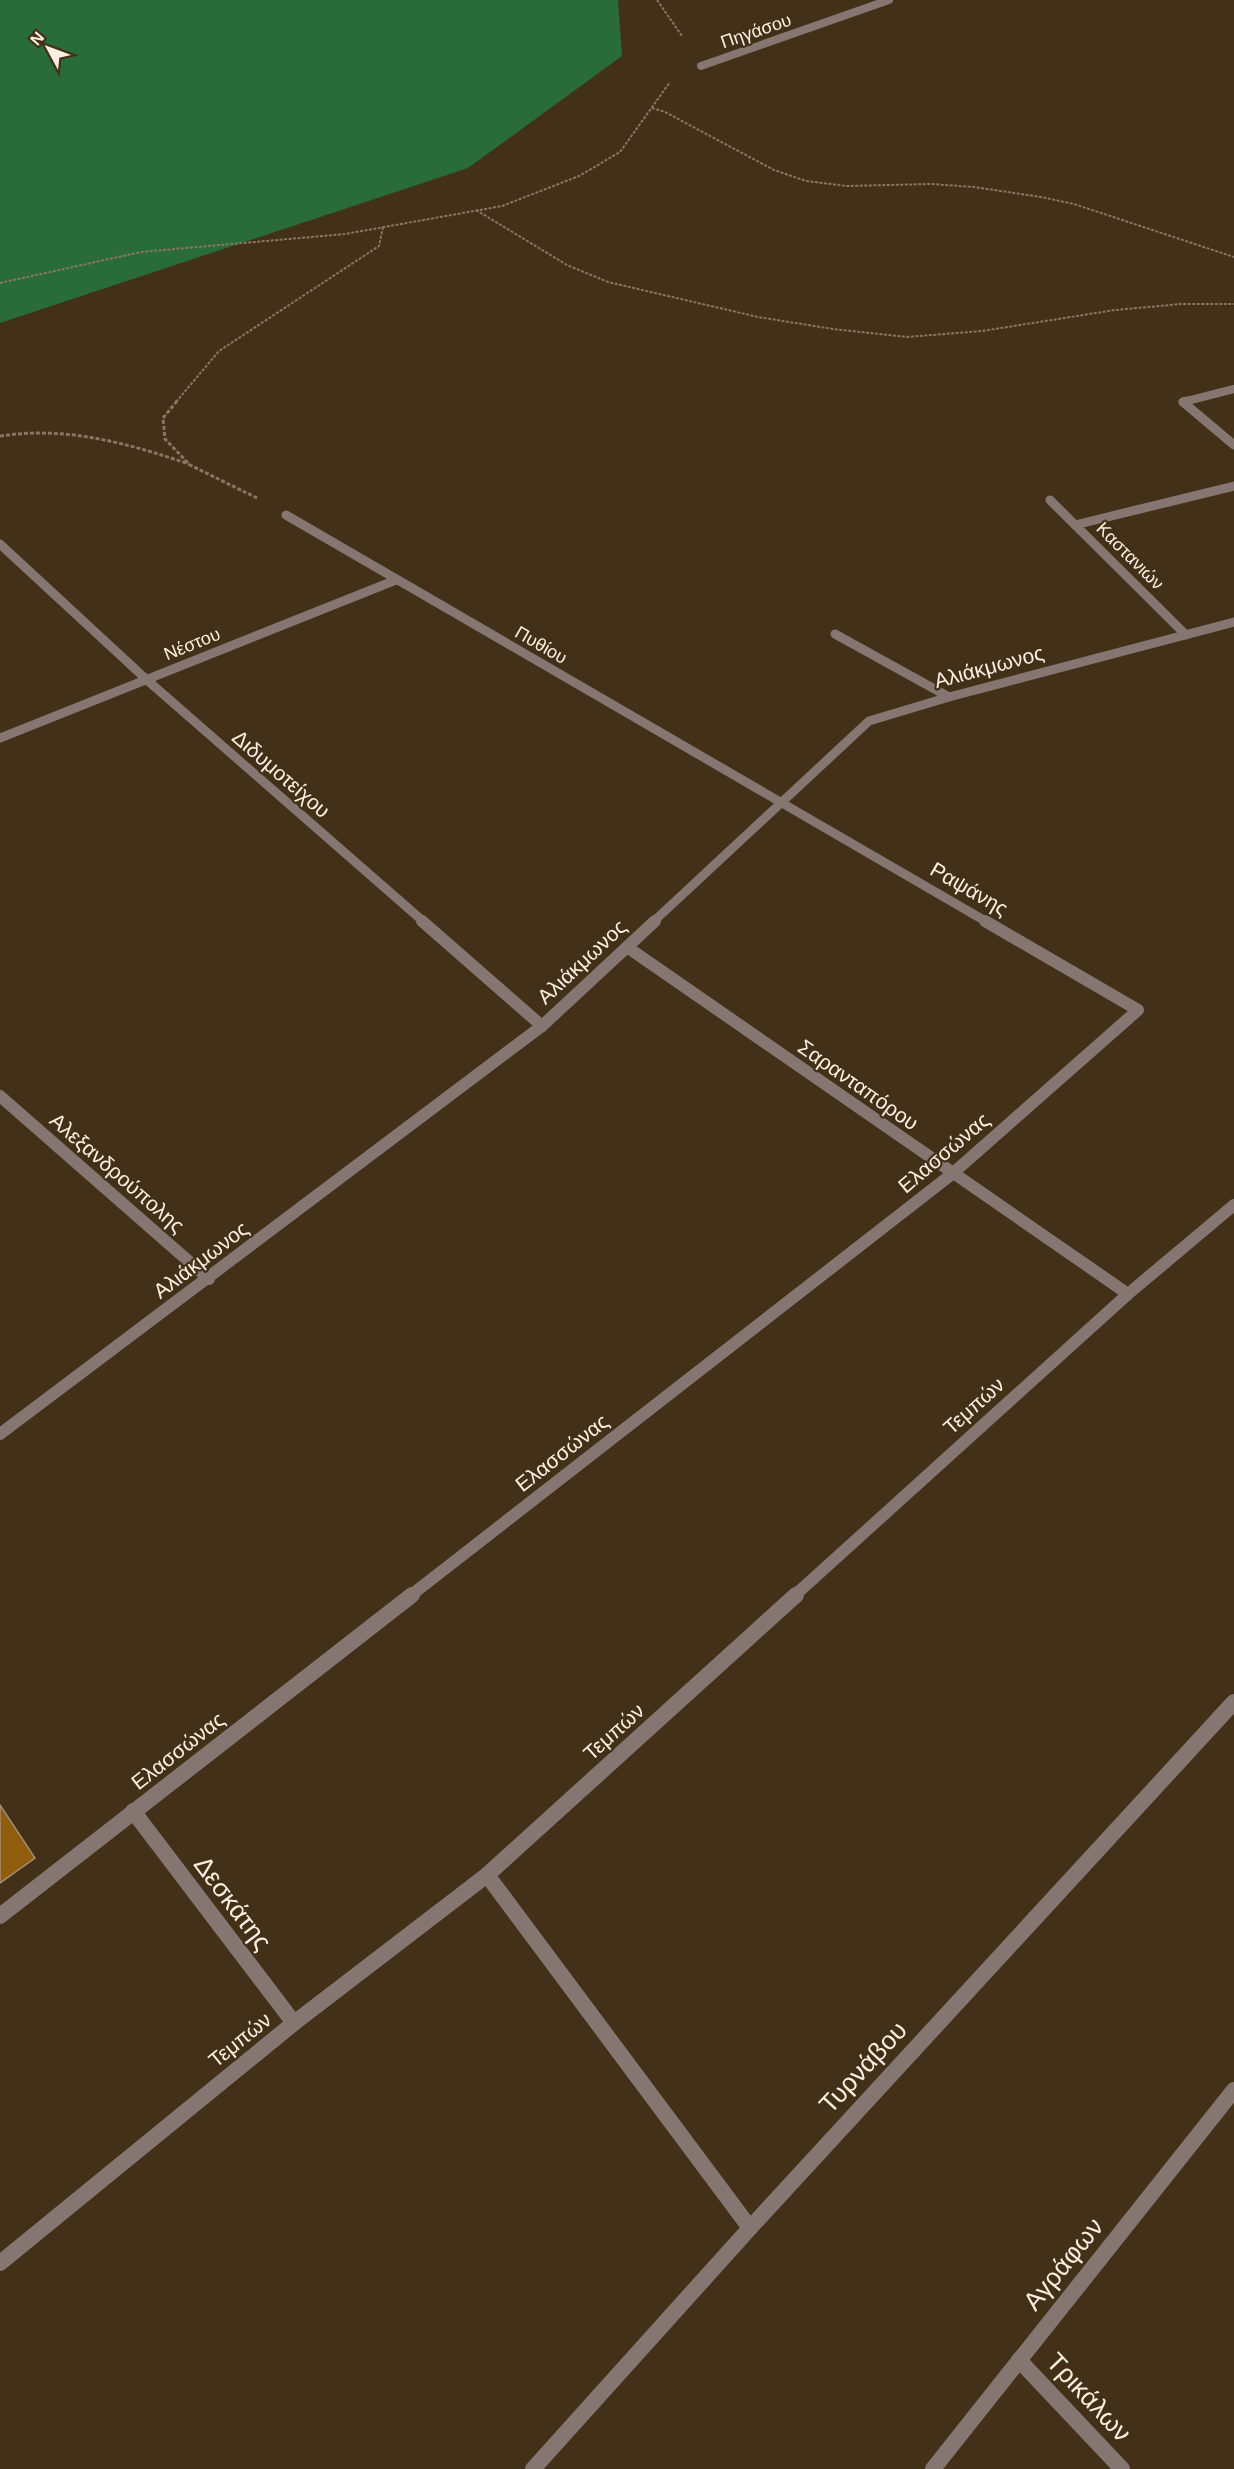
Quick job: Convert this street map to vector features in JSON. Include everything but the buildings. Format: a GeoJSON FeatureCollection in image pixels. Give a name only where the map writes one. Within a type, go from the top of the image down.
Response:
{"type":"FeatureCollection","features":[{"type":"Feature","properties":{"kind":"street","name":"Πηγάσου"},"geometry":{"type":"LineString","coordinates":[[701,66],[889,0]]}},
{"type":"Feature","properties":{"kind":"street"},"geometry":{"type":"LineString","coordinates":[[1234,389],[1184,402],[1234,445]]}},
{"type":"Feature","properties":{"kind":"street"},"geometry":{"type":"LineString","coordinates":[[1075,525],[1234,486]]}},
{"type":"Feature","properties":{"kind":"street","name":"Καστανιών"},"geometry":{"type":"LineString","coordinates":[[1050,500],[1186,636]]}},
{"type":"Feature","properties":{"kind":"street","name":"Πυθίου"},"geometry":{"type":"LineString","coordinates":[[286,515],[781,803]]}},
{"type":"Feature","properties":{"kind":"street","name":"Διδυμοτείχου"},"geometry":{"type":"LineString","coordinates":[[0,544],[147,680],[542,1026]]}},
{"type":"Feature","properties":{"kind":"street","name":"Νέστου"},"geometry":{"type":"LineString","coordinates":[[0,738],[396,580]]}},
{"type":"Feature","properties":{"kind":"street","name":"Αλιάκμωνος"},"geometry":{"type":"LineString","coordinates":[[0,1434],[542,1026],[869,721],[949,697],[1234,622]]}},
{"type":"Feature","properties":{"kind":"street"},"geometry":{"type":"LineString","coordinates":[[835,634],[949,697]]}},
{"type":"Feature","properties":{"kind":"street","name":"Ραψάνης"},"geometry":{"type":"LineString","coordinates":[[781,803],[1138,1010]]}},
{"type":"Feature","properties":{"kind":"street","name":"Σαρανταπόρου"},"geometry":{"type":"LineString","coordinates":[[627,947],[1128,1294]]}},
{"type":"Feature","properties":{"kind":"street","name":"Ελασσώνας"},"geometry":{"type":"LineString","coordinates":[[0,1916],[952,1174],[1138,1010]]}},
{"type":"Feature","properties":{"kind":"street","name":"Αλεξανδρούπολης"},"geometry":{"type":"LineString","coordinates":[[0,1096],[208,1279]]}},
{"type":"Feature","properties":{"kind":"street","name":"Τεμπών"},"geometry":{"type":"LineString","coordinates":[[0,2263],[294,2023],[487,1875],[1128,1294],[1234,1205]]}},
{"type":"Feature","properties":{"kind":"street","name":"Τυρνάβου"},"geometry":{"type":"LineString","coordinates":[[533,2469],[750,2228],[1234,1702]]}},
{"type":"Feature","properties":{"kind":"street","name":"Δεσκάτης"},"geometry":{"type":"LineString","coordinates":[[133,1811],[294,2023]]}},
{"type":"Feature","properties":{"kind":"street"},"geometry":{"type":"LineString","coordinates":[[487,1875],[750,2228]]}},
{"type":"Feature","properties":{"kind":"street","name":"Αγράφων"},"geometry":{"type":"LineString","coordinates":[[933,2469],[1234,2090]]}},
{"type":"Feature","properties":{"kind":"street","name":"Τρικάλων"},"geometry":{"type":"LineString","coordinates":[[1019,2360],[1122,2469]]}},
{"type":"Feature","properties":{"kind":"path"},"geometry":{"type":"LineString","coordinates":[[0,283],[141,252],[345,234],[502,206],[589,170],[620,152],[678,72],[701,66]]}},
{"type":"Feature","properties":{"kind":"path"},"geometry":{"type":"LineString","coordinates":[[652,108],[665,112],[774,170],[806,181],[847,186],[932,184],[1019,193],[1074,204],[1234,257]]}},
{"type":"Feature","properties":{"kind":"path"},"geometry":{"type":"LineString","coordinates":[[476,210],[567,265],[608,282],[758,317],[833,329],[907,337],[982,331],[1115,310],[1181,304],[1234,304]]}},
{"type":"Feature","properties":{"kind":"path"},"geometry":{"type":"LineString","coordinates":[[190,465],[165,438],[163,418],[219,351],[379,246],[383,227]]}},
{"type":"Feature","properties":{"kind":"path"},"geometry":{"type":"LineString","coordinates":[[0,436],[51,430],[133,446],[190,465],[286,515]]}},
{"type":"Feature","properties":{"kind":"green space"},"geometry":{"type":"Polygon","coordinates":[[[0,0],[618,0],[622,56],[468,168],[0,323],[0,0]]]}}]}
